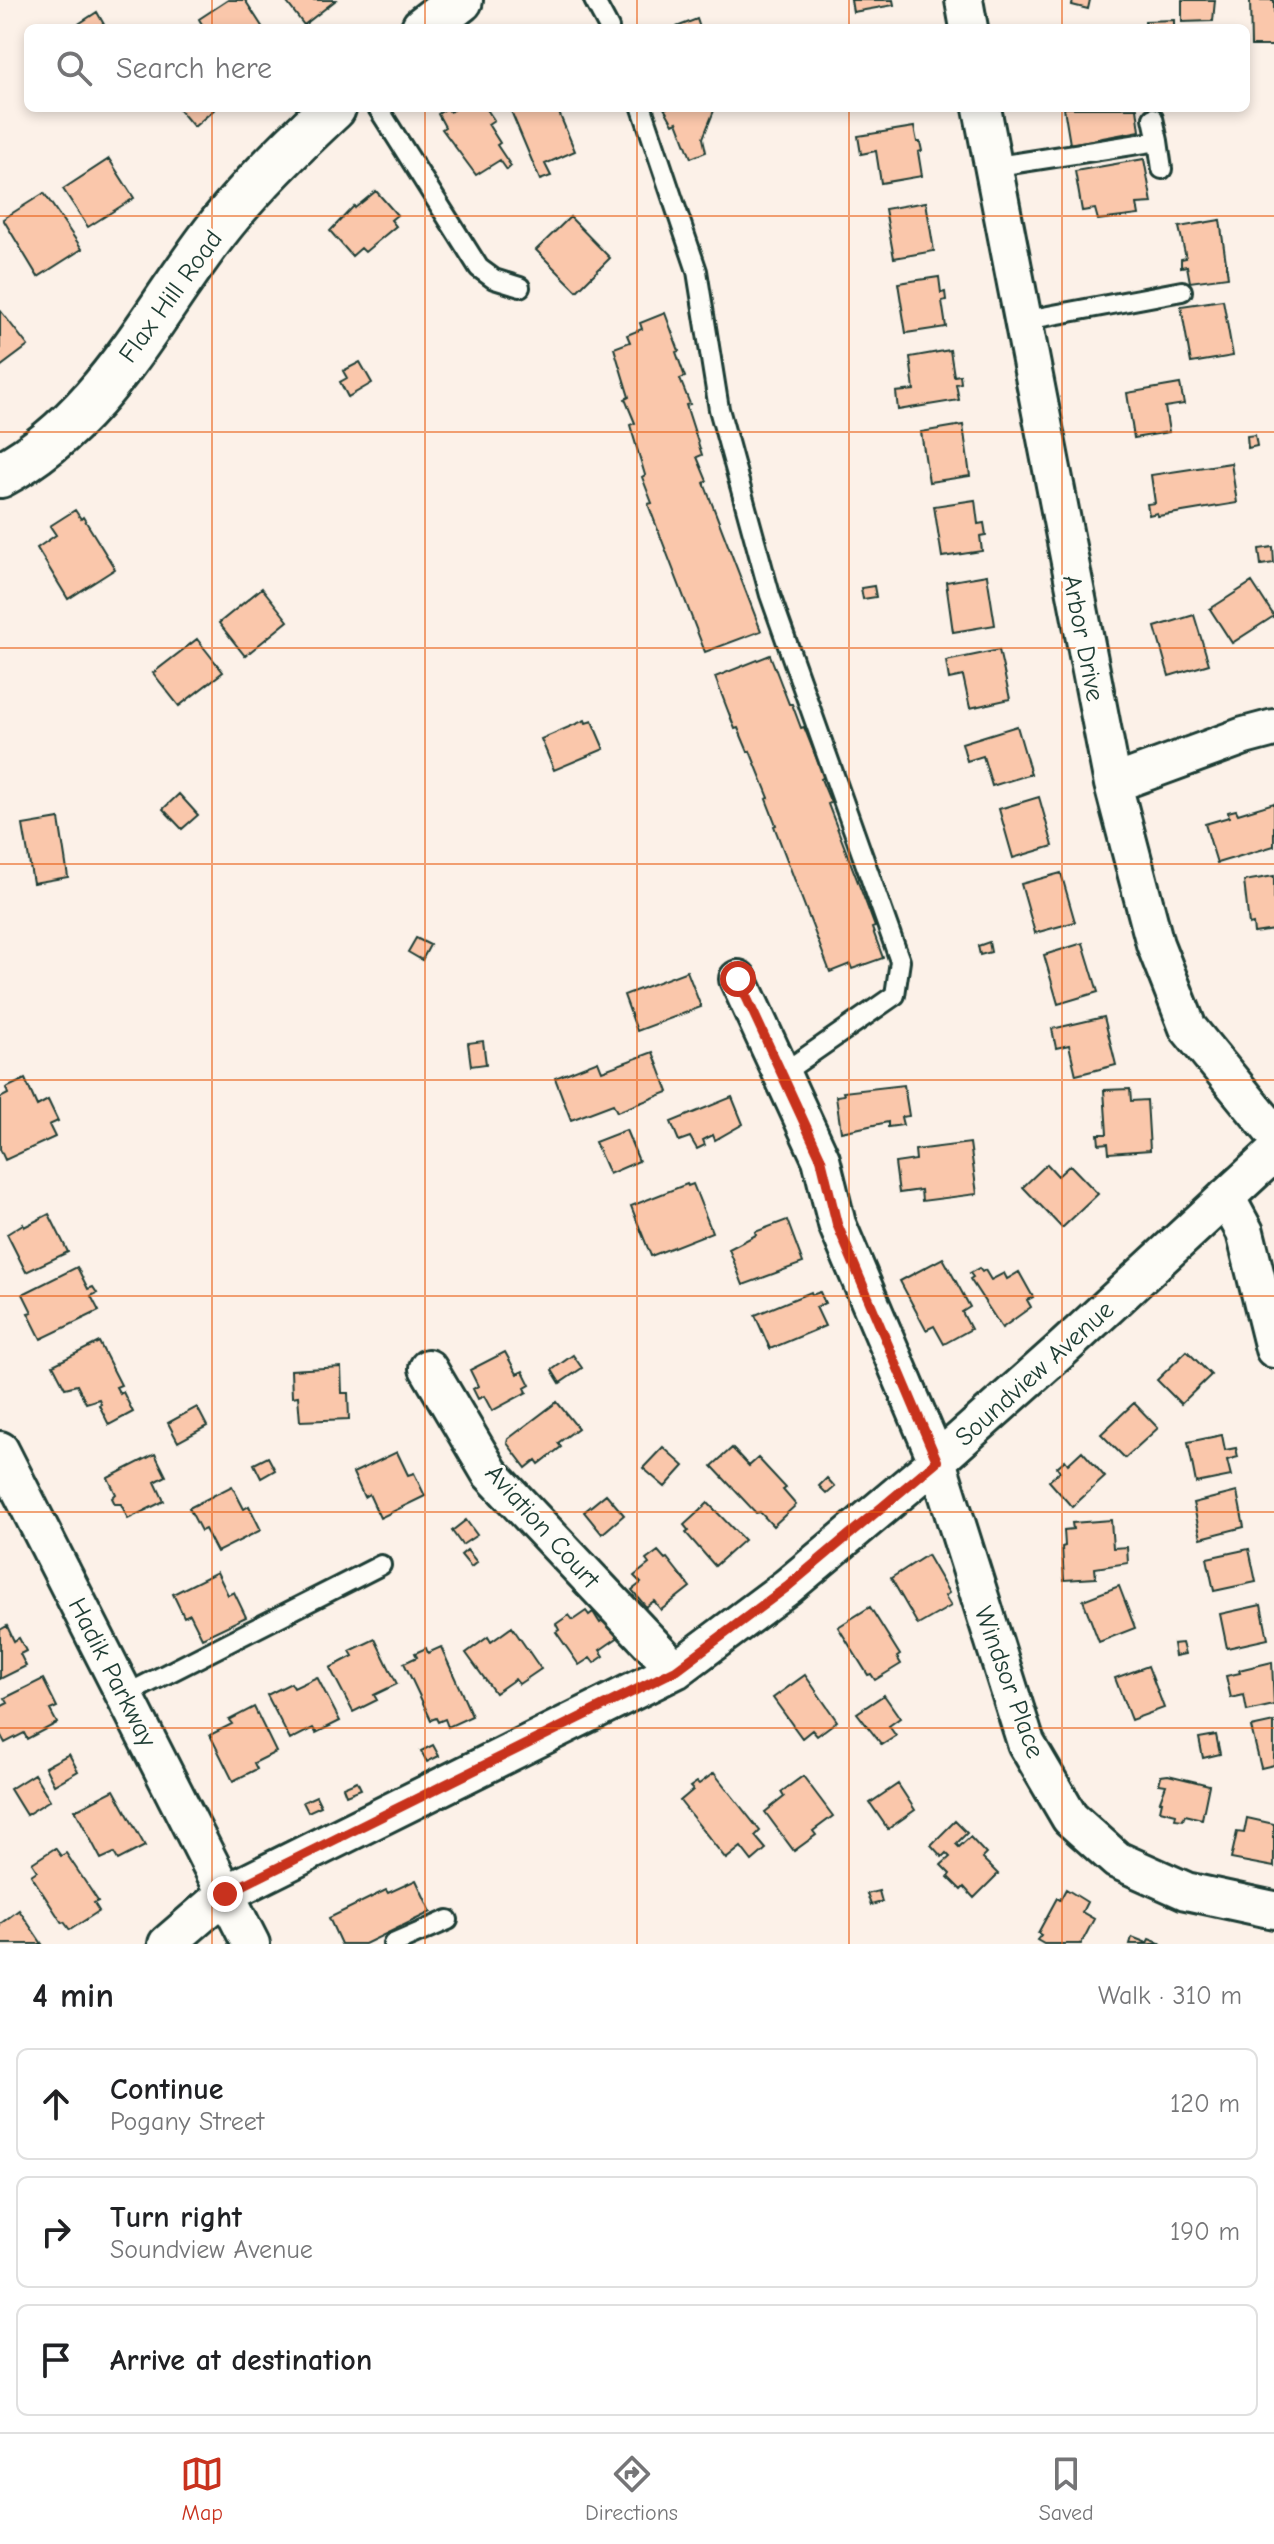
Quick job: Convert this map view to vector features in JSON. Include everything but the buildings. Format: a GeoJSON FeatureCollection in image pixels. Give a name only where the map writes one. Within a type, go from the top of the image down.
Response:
{"type":"FeatureCollection","features":[{"type":"Feature","properties":{"kind":"main road"},"geometry":{"type":"LineString","coordinates":[[429,24],[460,0]]}},
{"type":"Feature","properties":{"kind":"main road","name":"Flax Hill Road"},"geometry":{"type":"LineString","coordinates":[[0,475],[58,438],[87,408],[136,346],[217,230],[329,112]]}},
{"type":"Feature","properties":{"kind":"street"},"geometry":{"type":"LineString","coordinates":[[964,0],[968,24]]}},
{"type":"Feature","properties":{"kind":"street","name":"Arbor Drive"},"geometry":{"type":"LineString","coordinates":[[983,112],[1113,784],[1155,944],[1188,1028],[1274,1133]]}},
{"type":"Feature","properties":{"kind":"street"},"geometry":{"type":"LineString","coordinates":[[1113,784],[1274,728]]}},
{"type":"Feature","properties":{"kind":"street","name":"Windsor Place"},"geometry":{"type":"LineString","coordinates":[[738,979],[821,1159],[837,1224],[937,1461],[1026,1743],[1070,1818],[1117,1860],[1186,1891],[1274,1910]]}},
{"type":"Feature","properties":{"kind":"street","name":"Soundview Avenue"},"geometry":{"type":"LineString","coordinates":[[167,1944],[225,1894],[676,1670],[787,1587],[937,1461],[1274,1153]]}},
{"type":"Feature","properties":{"kind":"street"},"geometry":{"type":"LineString","coordinates":[[1226,1197],[1245,1232],[1274,1349]]}},
{"type":"Feature","properties":{"kind":"street","name":"Aviation Court"},"geometry":{"type":"LineString","coordinates":[[428,1368],[490,1473],[676,1670]]}},
{"type":"Feature","properties":{"kind":"street","name":"Hadik Parkway"},"geometry":{"type":"LineString","coordinates":[[0,1450],[251,1944]]}},
{"type":"Feature","properties":{"kind":"lane"},"geometry":{"type":"LineString","coordinates":[[594,0],[607,24]]}},
{"type":"Feature","properties":{"kind":"lane"},"geometry":{"type":"LineString","coordinates":[[381,112],[479,268],[494,279],[520,287]]}},
{"type":"Feature","properties":{"kind":"lane"},"geometry":{"type":"LineString","coordinates":[[643,112],[697,271],[719,409],[770,595],[900,961],[895,995],[783,1073]]}},
{"type":"Feature","properties":{"kind":"lane"},"geometry":{"type":"LineString","coordinates":[[1153,118],[1162,169]]}},
{"type":"Feature","properties":{"kind":"lane"},"geometry":{"type":"LineString","coordinates":[[991,167],[1158,141]]}},
{"type":"Feature","properties":{"kind":"lane"},"geometry":{"type":"LineString","coordinates":[[1021,321],[1182,291]]}},
{"type":"Feature","properties":{"kind":"lane"},"geometry":{"type":"LineString","coordinates":[[125,1695],[381,1565]]}},
{"type":"Feature","properties":{"kind":"lane"},"geometry":{"type":"LineString","coordinates":[[393,1944],[448,1920]]}},
{"type":"Feature","properties":{"kind":"route"},"geometry":{"type":"LineString","coordinates":[[225,1894],[676,1670],[787,1587],[937,1461],[837,1224],[821,1159],[738,979]]}}]}
